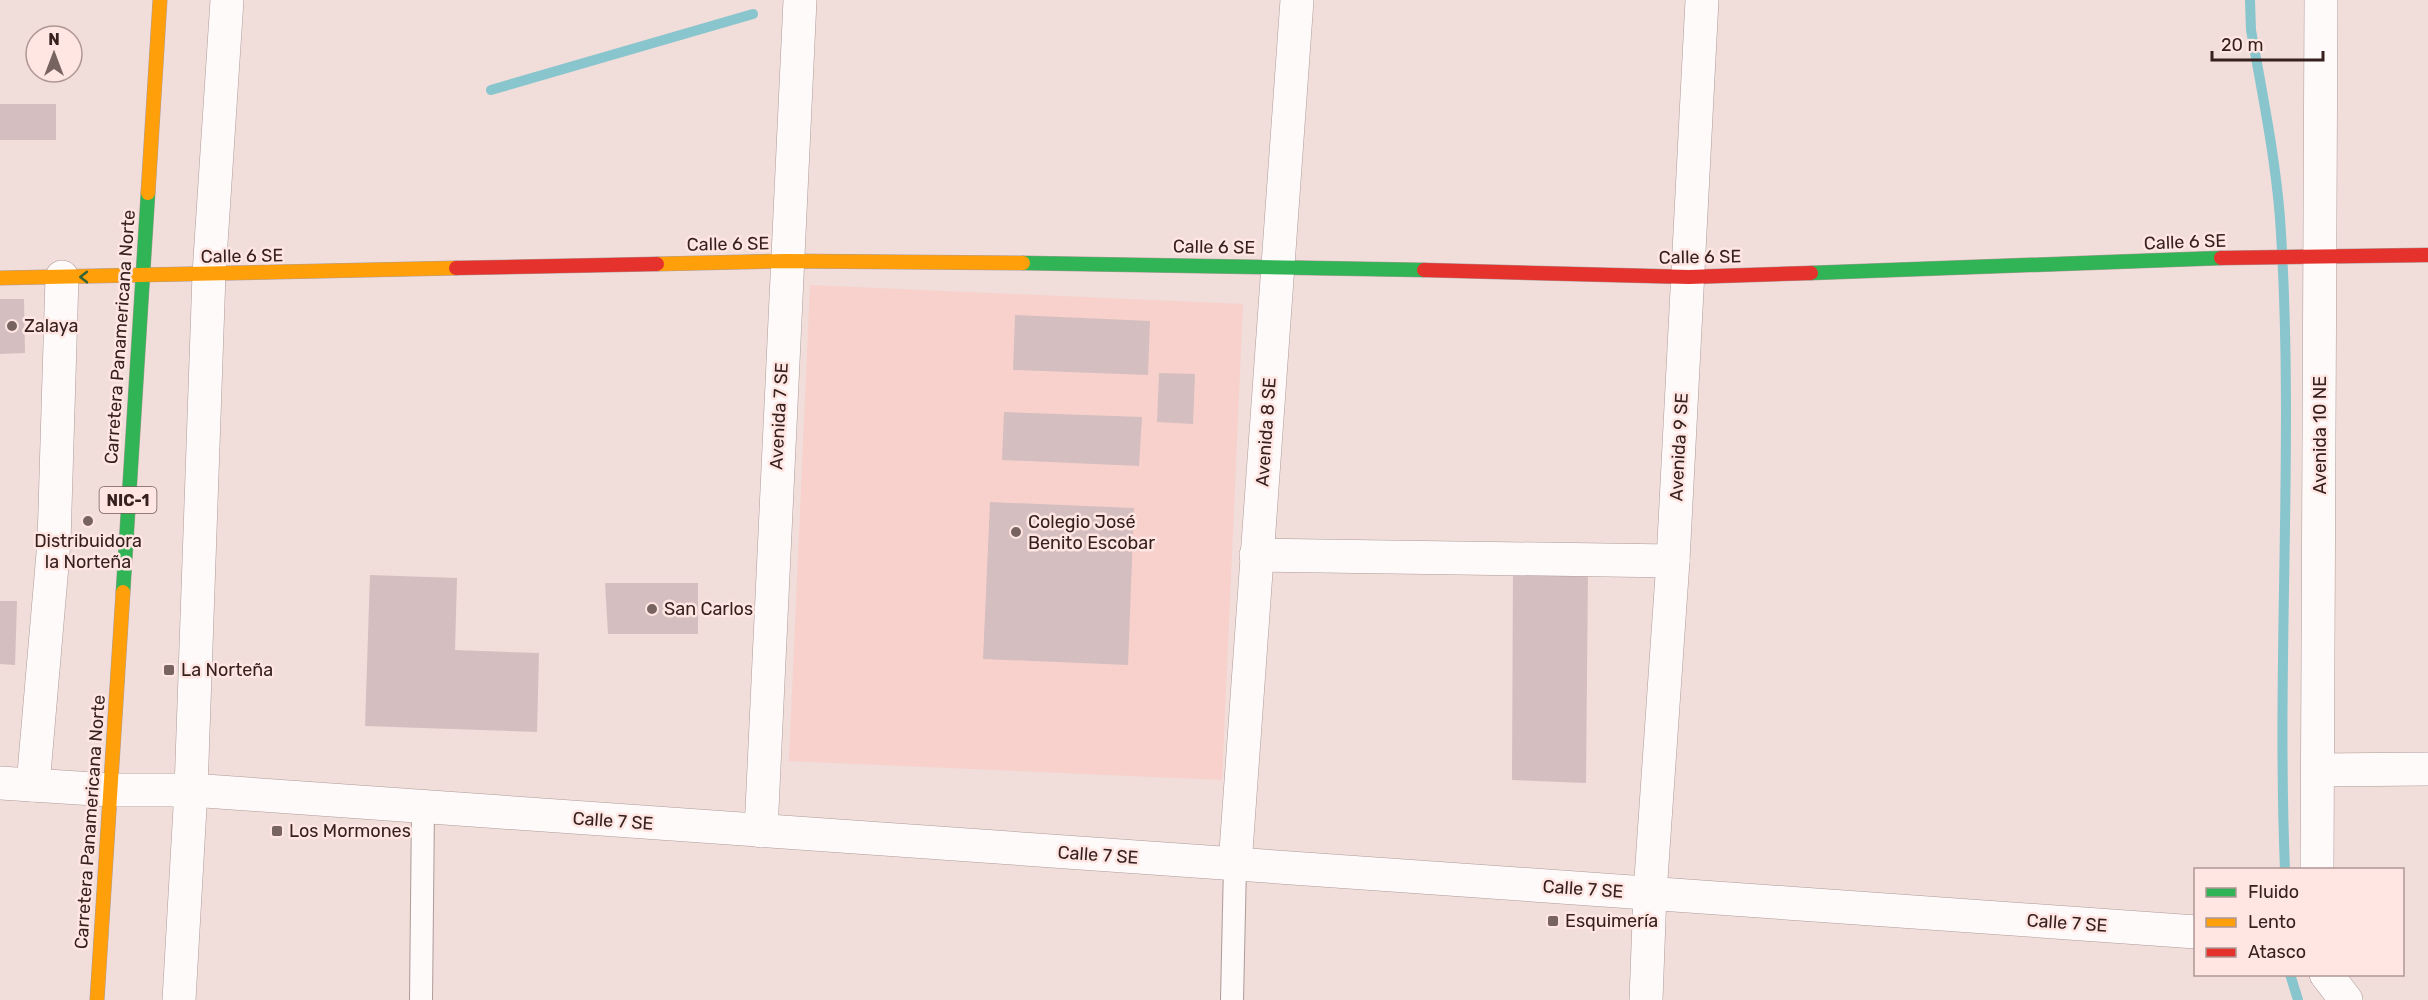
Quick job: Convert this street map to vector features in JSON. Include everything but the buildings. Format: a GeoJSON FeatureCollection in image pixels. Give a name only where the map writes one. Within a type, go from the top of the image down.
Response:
{"type":"FeatureCollection","features":[{"type":"Feature","properties":{"kind":"main road","name":"Carretera Panamericana Norte"},"geometry":{"type":"LineString","coordinates":[[96,1000],[160,0]]}},
{"type":"Feature","properties":{"kind":"main road","name":"Calle 6 SE"},"geometry":{"type":"LineString","coordinates":[[0,278],[142,277],[786,261],[1278,266],[1689,277],[2249,257],[2428,255]]}},
{"type":"Feature","properties":{"kind":"street"},"geometry":{"type":"LineString","coordinates":[[179,1000],[191,790],[209,274],[227,0]]}},
{"type":"Feature","properties":{"kind":"street","name":"Avenida 7 SE"},"geometry":{"type":"LineString","coordinates":[[761,831],[800,0]]}},
{"type":"Feature","properties":{"kind":"street","name":"Avenida 8 SE"},"geometry":{"type":"LineString","coordinates":[[1235,865],[1297,0]]}},
{"type":"Feature","properties":{"kind":"street","name":"Avenida 9 SE"},"geometry":{"type":"LineString","coordinates":[[1646,1000],[1650,893],[1673,561],[1689,277],[1702,0]]}},
{"type":"Feature","properties":{"kind":"street","name":"Avenida 10 NE"},"geometry":{"type":"LineString","coordinates":[[2317,868],[2314,257],[2321,0]]}},
{"type":"Feature","properties":{"kind":"street"},"geometry":{"type":"LineString","coordinates":[[33,785],[54,542],[62,278]]}},
{"type":"Feature","properties":{"kind":"street"},"geometry":{"type":"LineString","coordinates":[[1256,555],[1673,561]]}},
{"type":"Feature","properties":{"kind":"street"},"geometry":{"type":"LineString","coordinates":[[2318,770],[2428,769]]}},
{"type":"Feature","properties":{"kind":"street","name":"Calle 7 SE"},"geometry":{"type":"LineString","coordinates":[[0,783],[110,790],[191,790],[2194,932]]}},
{"type":"Feature","properties":{"kind":"street"},"geometry":{"type":"LineString","coordinates":[[2327,976],[2346,1000]]}},
{"type":"Feature","properties":{"kind":"lane"},"geometry":{"type":"LineString","coordinates":[[421,1000],[423,808]]}},
{"type":"Feature","properties":{"kind":"lane"},"geometry":{"type":"LineString","coordinates":[[1232,1000],[1235,865]]}},
{"type":"Feature","properties":{"kind":"shaded area","name":"Colegio José Benito Escobar"},"geometry":{"type":"Polygon","coordinates":[[[810,285],[1243,304],[1222,780],[789,761],[810,285]]]}},
{"type":"Feature","properties":{"kind":"waterway"},"geometry":{"type":"LineString","coordinates":[[2250,0],[2251,30],[2278,194],[2284,299],[2286,381],[2283,707],[2285,868]]}},
{"type":"Feature","properties":{"kind":"waterway"},"geometry":{"type":"LineString","coordinates":[[491,90],[753,14]]}},
{"type":"Feature","properties":{"kind":"waterway"},"geometry":{"type":"LineString","coordinates":[[2291,976],[2298,1000]]}},
{"type":"Feature","properties":{"kind":"traffic: fast"},"geometry":{"type":"LineString","coordinates":[[123,592],[148,193]]}},
{"type":"Feature","properties":{"kind":"traffic: fast"},"geometry":{"type":"LineString","coordinates":[[1811,273],[2221,258]]}},
{"type":"Feature","properties":{"kind":"traffic: fast"},"geometry":{"type":"LineString","coordinates":[[1023,263],[1424,270]]}},
{"type":"Feature","properties":{"kind":"traffic: slow"},"geometry":{"type":"LineString","coordinates":[[148,193],[160,0]]}},
{"type":"Feature","properties":{"kind":"traffic: slow"},"geometry":{"type":"LineString","coordinates":[[657,264],[786,261],[1023,263]]}},
{"type":"Feature","properties":{"kind":"traffic: slow"},"geometry":{"type":"LineString","coordinates":[[0,278],[456,268]]}},
{"type":"Feature","properties":{"kind":"traffic: slow"},"geometry":{"type":"LineString","coordinates":[[97,1000],[123,592]]}},
{"type":"Feature","properties":{"kind":"traffic: jam"},"geometry":{"type":"LineString","coordinates":[[2221,258],[2428,255]]}},
{"type":"Feature","properties":{"kind":"traffic: jam"},"geometry":{"type":"LineString","coordinates":[[456,268],[657,264]]}},
{"type":"Feature","properties":{"kind":"traffic: jam"},"geometry":{"type":"LineString","coordinates":[[1424,270],[1689,277],[1811,273]]}},
{"type":"Feature","properties":{"kind":"place","name":"Zalaya"},"geometry":{"type":"Point","coordinates":[12,326]}},
{"type":"Feature","properties":{"kind":"place","name":"Distribuidora la Norteña"},"geometry":{"type":"Point","coordinates":[88,521]}},
{"type":"Feature","properties":{"kind":"place","name":"Colegio José Benito Escobar"},"geometry":{"type":"Point","coordinates":[1016,532]}},
{"type":"Feature","properties":{"kind":"place","name":"San Carlos"},"geometry":{"type":"Point","coordinates":[652,609]}},
{"type":"Feature","properties":{"kind":"place","name":"La Norteña"},"geometry":{"type":"Point","coordinates":[169,670]}},
{"type":"Feature","properties":{"kind":"place","name":"Los Mormones"},"geometry":{"type":"Point","coordinates":[277,831]}},
{"type":"Feature","properties":{"kind":"place","name":"Esquimería"},"geometry":{"type":"Point","coordinates":[1553,921]}}]}
